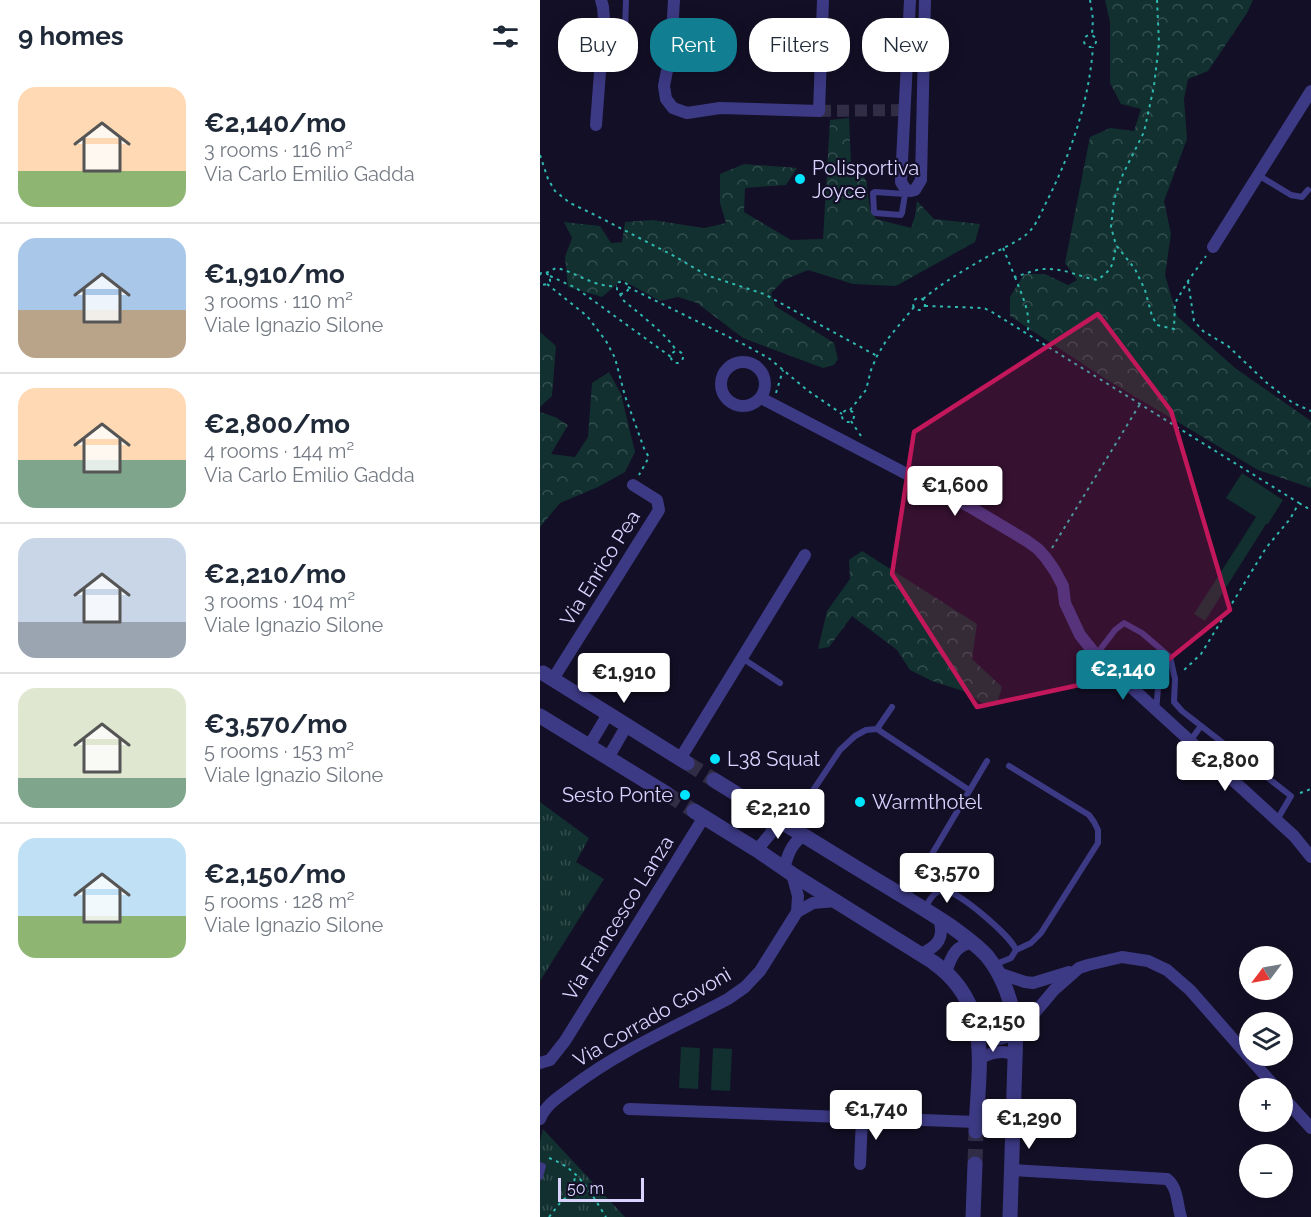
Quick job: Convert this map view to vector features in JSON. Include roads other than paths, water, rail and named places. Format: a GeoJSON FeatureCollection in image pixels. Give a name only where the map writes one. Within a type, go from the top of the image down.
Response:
{"type":"FeatureCollection","features":[{"type":"Feature","properties":{"kind":"street"},"geometry":{"type":"LineString","coordinates":[[596,125],[604,19],[600,0]]}},
{"type":"Feature","properties":{"kind":"street"},"geometry":{"type":"LineString","coordinates":[[674,0],[671,50],[663,86],[666,99],[673,108],[687,113],[720,108],[819,111],[823,0]]}},
{"type":"Feature","properties":{"kind":"street"},"geometry":{"type":"LineString","coordinates":[[910,0],[901,175],[901,182],[906,192],[915,190],[921,180],[925,0]]}},
{"type":"Feature","properties":{"kind":"street"},"geometry":{"type":"LineString","coordinates":[[1213,247],[1311,91]]}},
{"type":"Feature","properties":{"kind":"street"},"geometry":{"type":"LineString","coordinates":[[761,398],[972,508],[1038,549],[1063,586],[1065,603],[1080,635],[1096,655],[1277,820],[1311,857]]}},
{"type":"Feature","properties":{"kind":"street","name":"Via Enrico Pea"},"geometry":{"type":"LineString","coordinates":[[548,676],[659,510],[657,500],[633,485]]}},
{"type":"Feature","properties":{"kind":"street"},"geometry":{"type":"LineString","coordinates":[[548,676],[684,761],[742,658],[805,555]]}},
{"type":"Feature","properties":{"kind":"street"},"geometry":{"type":"LineString","coordinates":[[589,746],[608,714]]}},
{"type":"Feature","properties":{"kind":"street"},"geometry":{"type":"LineString","coordinates":[[540,716],[667,794]]}},
{"type":"Feature","properties":{"kind":"street"},"geometry":{"type":"LineString","coordinates":[[608,758],[627,725]]}},
{"type":"Feature","properties":{"kind":"street"},"geometry":{"type":"LineString","coordinates":[[714,780],[939,919],[973,943],[996,969],[1012,1006],[1017,1034],[1010,1217]]}},
{"type":"Feature","properties":{"kind":"street"},"geometry":{"type":"LineString","coordinates":[[629,1109],[862,1118],[976,1126],[979,1059],[977,1028],[964,992],[946,972],[921,954],[699,814]]}},
{"type":"Feature","properties":{"kind":"street","name":"Via Francesco Lanza"},"geometry":{"type":"LineString","coordinates":[[540,1063],[550,1060],[565,1041],[699,814]]}},
{"type":"Feature","properties":{"kind":"street"},"geometry":{"type":"LineString","coordinates":[[757,850],[782,823]]}},
{"type":"Feature","properties":{"kind":"street"},"geometry":{"type":"LineString","coordinates":[[797,912],[798,896],[788,871],[792,846],[803,836]]}},
{"type":"Feature","properties":{"kind":"street"},"geometry":{"type":"LineString","coordinates":[[797,912],[813,903],[836,901]]}},
{"type":"Feature","properties":{"kind":"street","name":"Via Corrado Govoni"},"geometry":{"type":"LineString","coordinates":[[540,1119],[548,1105],[598,1068],[728,999],[745,987],[765,965],[797,912]]}},
{"type":"Feature","properties":{"kind":"street"},"geometry":{"type":"LineString","coordinates":[[921,954],[933,948],[939,941],[942,930],[939,919]]}},
{"type":"Feature","properties":{"kind":"street"},"geometry":{"type":"LineString","coordinates":[[946,972],[956,951],[962,945],[973,943]]}},
{"type":"Feature","properties":{"kind":"street"},"geometry":{"type":"LineString","coordinates":[[996,969],[1025,982],[1033,983],[1088,964],[1122,957],[1148,961],[1167,970],[1190,990],[1266,1078]]}},
{"type":"Feature","properties":{"kind":"street"},"geometry":{"type":"LineString","coordinates":[[977,1028],[999,1039],[1017,1034],[1058,986],[1079,968]]}},
{"type":"Feature","properties":{"kind":"street"},"geometry":{"type":"LineString","coordinates":[[979,1059],[987,1054],[1002,1051],[1016,1055]]}},
{"type":"Feature","properties":{"kind":"street"},"geometry":{"type":"LineString","coordinates":[[1293,1108],[1311,1128]]}},
{"type":"Feature","properties":{"kind":"street"},"geometry":{"type":"LineString","coordinates":[[860,1164],[862,1118]]}},
{"type":"Feature","properties":{"kind":"street"},"geometry":{"type":"LineString","coordinates":[[973,1217],[975,1164]]}},
{"type":"Feature","properties":{"kind":"street"},"geometry":{"type":"LineString","coordinates":[[1011,1170],[1167,1179],[1172,1182],[1180,1217]]}},
{"type":"Feature","properties":{"kind":"lane"},"geometry":{"type":"LineString","coordinates":[[625,18],[626,0]]}},
{"type":"Feature","properties":{"kind":"lane"},"geometry":{"type":"LineString","coordinates":[[1258,175],[1291,195],[1302,197],[1308,190]]}},
{"type":"Feature","properties":{"kind":"lane"},"geometry":{"type":"LineString","coordinates":[[906,192],[901,215],[874,212],[873,193],[906,192]]}},
{"type":"Feature","properties":{"kind":"lane"},"geometry":{"type":"LineString","coordinates":[[1096,655],[1115,630],[1124,623],[1142,633],[1170,657],[1175,679],[1174,702],[1182,711],[1291,796],[1277,820]]}},
{"type":"Feature","properties":{"kind":"lane"},"geometry":{"type":"LineString","coordinates":[[1110,669],[1124,654],[1133,657],[1149,674],[1158,689],[1156,711]]}},
{"type":"Feature","properties":{"kind":"lane"},"geometry":{"type":"LineString","coordinates":[[742,658],[780,683]]}},
{"type":"Feature","properties":{"kind":"lane"},"geometry":{"type":"LineString","coordinates":[[877,729],[892,706]]}},
{"type":"Feature","properties":{"kind":"lane"},"geometry":{"type":"LineString","coordinates":[[1190,741],[1201,726]]}},
{"type":"Feature","properties":{"kind":"lane"},"geometry":{"type":"LineString","coordinates":[[782,823],[840,750],[855,736],[866,730],[877,729],[969,790]]}},
{"type":"Feature","properties":{"kind":"lane"},"geometry":{"type":"LineString","coordinates":[[906,898],[987,761]]}},
{"type":"Feature","properties":{"kind":"lane"},"geometry":{"type":"LineString","coordinates":[[996,969],[1011,958],[1016,950],[1031,943],[1041,933],[1098,843],[1094,822],[1082,810],[1009,766]]}},
{"type":"Feature","properties":{"kind":"lane"},"geometry":{"type":"LineString","coordinates":[[925,910],[932,897],[939,891],[945,890],[992,922],[1015,945],[1016,950]]}},
{"type":"Feature","properties":{"kind":"lane"},"geometry":{"type":"LineString","coordinates":[[540,1165],[543,1166],[540,1177]]}},
{"type":"Feature","properties":{"kind":"tunnel"},"geometry":{"type":"LineString","coordinates":[[819,111],[904,110]]}},
{"type":"Feature","properties":{"kind":"tunnel"},"geometry":{"type":"LineString","coordinates":[[687,763],[714,780]]}},
{"type":"Feature","properties":{"kind":"tunnel"},"geometry":{"type":"LineString","coordinates":[[667,794],[694,811]]}},
{"type":"Feature","properties":{"kind":"tunnel"},"geometry":{"type":"LineString","coordinates":[[975,1164],[976,1131]]}},
{"type":"Feature","properties":{"kind":"place","name":"Polisportiva Joyce"},"geometry":{"type":"Point","coordinates":[800,179]}},
{"type":"Feature","properties":{"kind":"place","name":"L38 Squat"},"geometry":{"type":"Point","coordinates":[715,759]}},
{"type":"Feature","properties":{"kind":"place","name":"Sesto Ponte"},"geometry":{"type":"Point","coordinates":[685,795]}},
{"type":"Feature","properties":{"kind":"place","name":"Warmthotel"},"geometry":{"type":"Point","coordinates":[860,802]}}]}
